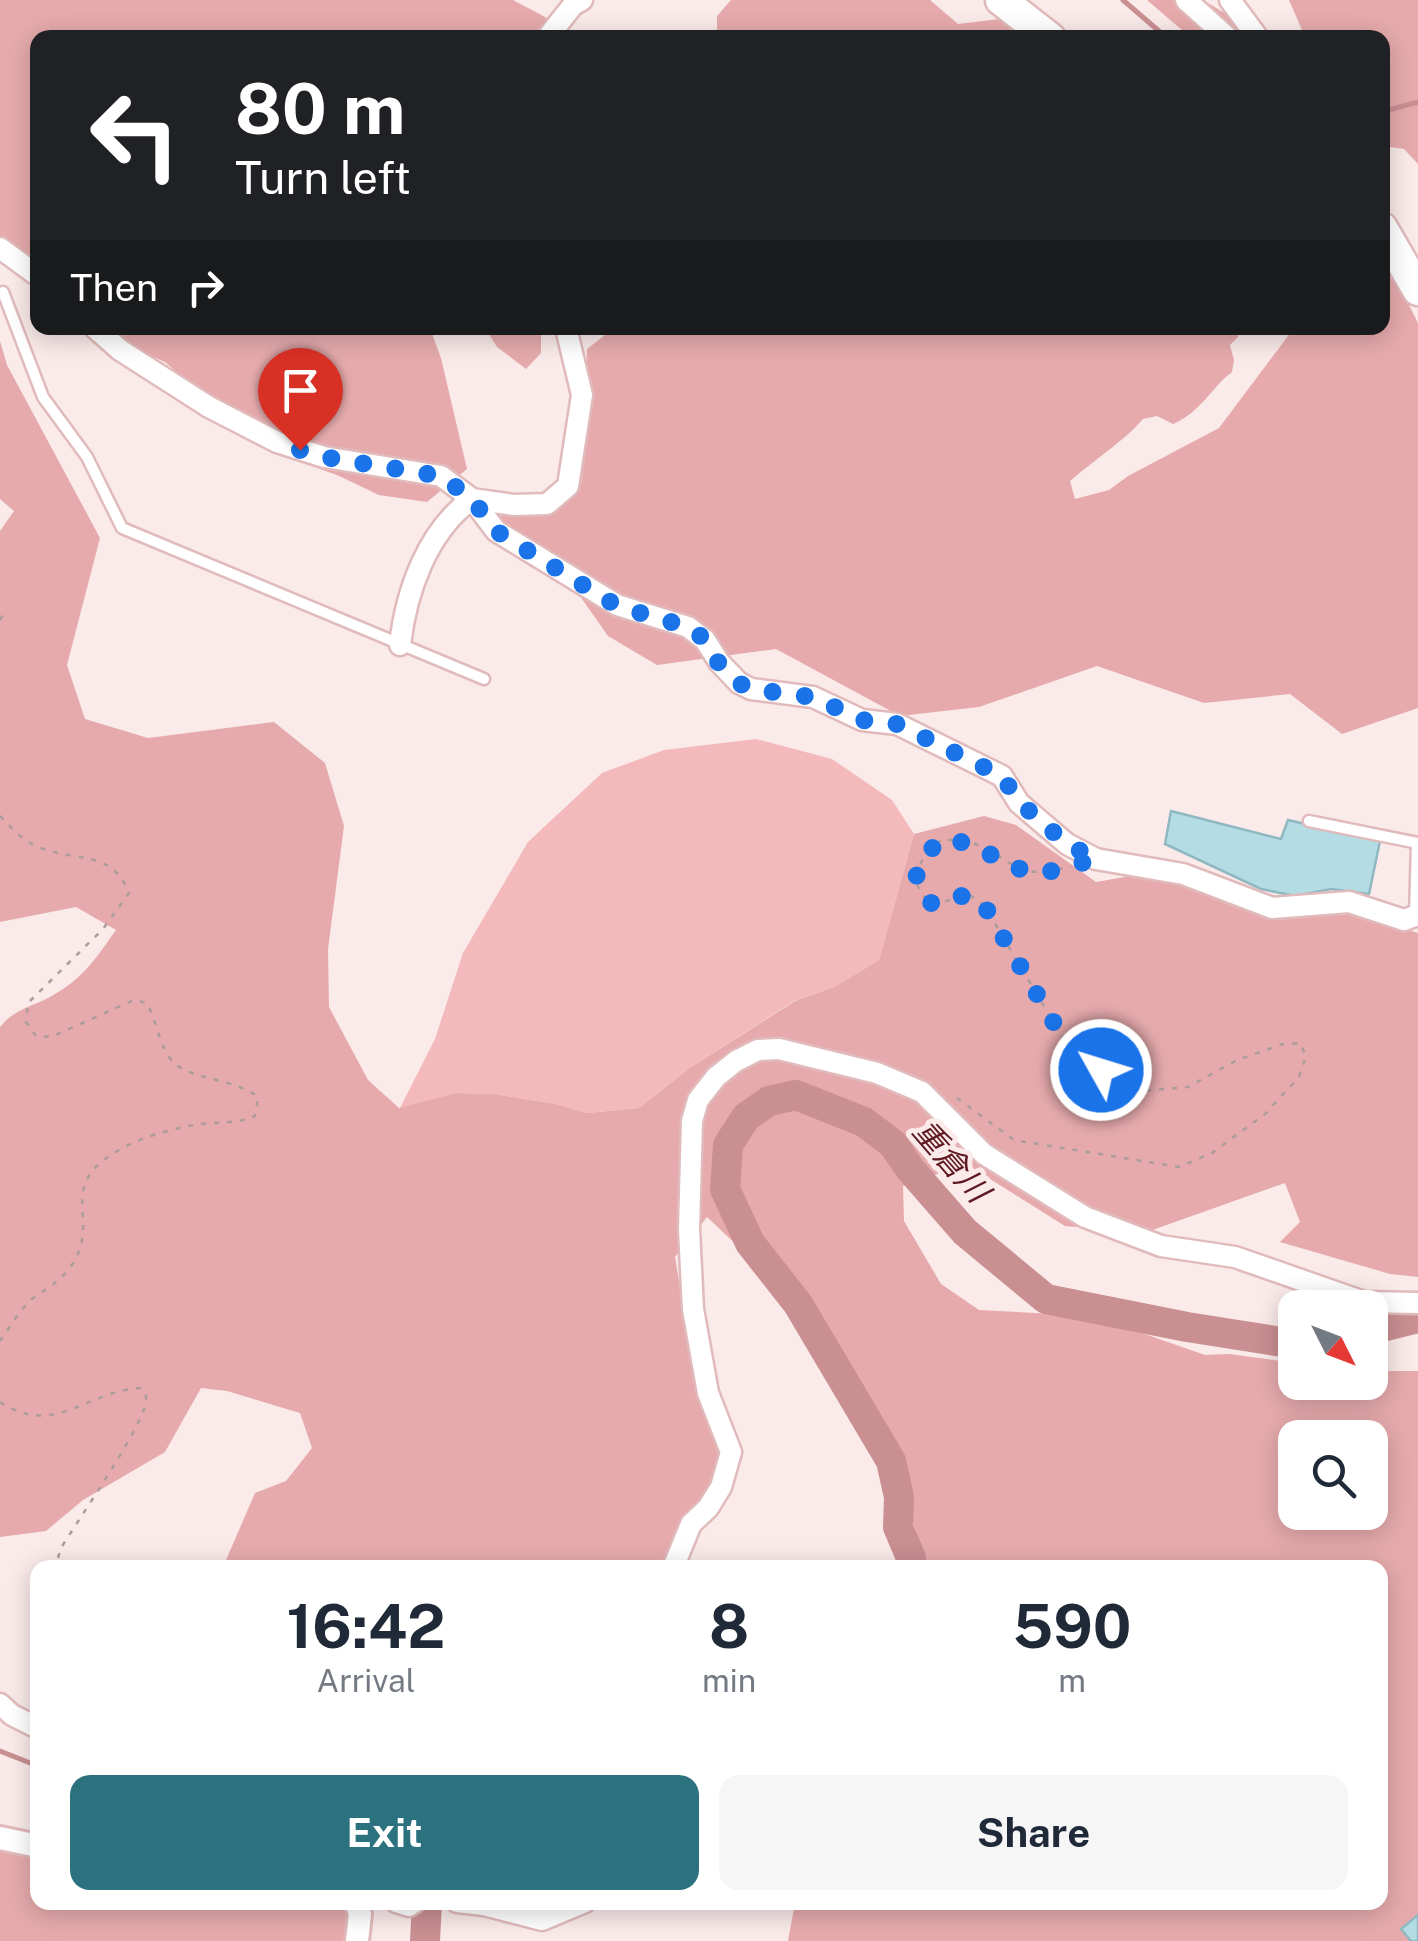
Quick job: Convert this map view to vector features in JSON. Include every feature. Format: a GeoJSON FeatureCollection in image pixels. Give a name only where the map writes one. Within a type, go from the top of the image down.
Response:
{"type":"FeatureCollection","features":[{"type":"Feature","properties":{"kind":"main road"},"geometry":{"type":"LineString","coordinates":[[1001,0],[1040,30]]}},
{"type":"Feature","properties":{"kind":"main road"},"geometry":{"type":"LineString","coordinates":[[1390,242],[1418,290]]}},
{"type":"Feature","properties":{"kind":"street"},"geometry":{"type":"LineString","coordinates":[[553,30],[582,0]]}},
{"type":"Feature","properties":{"kind":"street"},"geometry":{"type":"LineString","coordinates":[[1186,0],[1219,30]]}},
{"type":"Feature","properties":{"kind":"street"},"geometry":{"type":"LineString","coordinates":[[1230,0],[1252,30]]}},
{"type":"Feature","properties":{"kind":"street"},"geometry":{"type":"LineString","coordinates":[[0,248],[30,270]]}},
{"type":"Feature","properties":{"kind":"street"},"geometry":{"type":"LineString","coordinates":[[103,335],[209,408],[277,442],[324,457],[441,476],[472,499],[496,531],[617,606],[688,627],[706,640],[718,662],[739,683],[750,689],[813,697],[862,720],[897,724],[1002,776],[1031,813],[1067,844],[1096,859],[1182,874],[1272,908],[1350,902],[1404,920],[1416,915]]}},
{"type":"Feature","properties":{"kind":"street"},"geometry":{"type":"LineString","coordinates":[[400,645],[402,624],[420,569],[436,536],[456,510],[472,499],[514,505],[547,504],[568,486],[582,396],[568,335]]}},
{"type":"Feature","properties":{"kind":"street"},"geometry":{"type":"LineString","coordinates":[[676,1560],[691,1524],[708,1508],[721,1487],[732,1452],[708,1393],[693,1309],[689,1229],[692,1121],[698,1100],[716,1077],[736,1060],[758,1050],[779,1049],[877,1073],[922,1092],[984,1154],[1085,1216],[1161,1246],[1235,1257],[1364,1302],[1418,1303]]}},
{"type":"Feature","properties":{"kind":"street"},"geometry":{"type":"LineString","coordinates":[[0,1704],[30,1723]]}},
{"type":"Feature","properties":{"kind":"street"},"geometry":{"type":"LineString","coordinates":[[0,1838],[30,1844]]}},
{"type":"Feature","properties":{"kind":"street"},"geometry":{"type":"LineString","coordinates":[[358,1941],[359,1910]]}},
{"type":"Feature","properties":{"kind":"street"},"geometry":{"type":"LineString","coordinates":[[503,1910],[542,1920],[566,1910]]}},
{"type":"Feature","properties":{"kind":"lane"},"geometry":{"type":"LineString","coordinates":[[3,292],[43,397],[87,458],[122,528],[484,678]]}},
{"type":"Feature","properties":{"kind":"lane"},"geometry":{"type":"LineString","coordinates":[[1309,821],[1417,843],[1416,915]]}},
{"type":"Feature","properties":{"kind":"path"},"geometry":{"type":"LineString","coordinates":[[0,620],[6,609]]}},
{"type":"Feature","properties":{"kind":"path"},"geometry":{"type":"LineString","coordinates":[[0,816],[37,846],[107,864],[122,874],[129,893],[103,929],[28,1003],[26,1022],[36,1036],[50,1037],[134,1000],[147,1003],[174,1062],[194,1073],[242,1085],[258,1097],[255,1116],[240,1122],[196,1124],[143,1139],[102,1161],[86,1176],[81,1196],[81,1242],[71,1266],[50,1288],[30,1300],[0,1341]]}},
{"type":"Feature","properties":{"kind":"path"},"geometry":{"type":"LineString","coordinates":[[922,1092],[944,1092],[958,1099],[1014,1140],[1178,1167],[1212,1154],[1265,1114],[1299,1077],[1306,1056],[1300,1043],[1283,1044],[1237,1060],[1188,1087],[1140,1091],[1070,1050],[984,905],[968,894],[934,905],[922,896],[916,878],[924,853],[943,839],[973,844],[1008,865],[1033,873],[1096,859]]}},
{"type":"Feature","properties":{"kind":"path"},"geometry":{"type":"LineString","coordinates":[[0,1402],[26,1416],[43,1418],[124,1389],[140,1388],[145,1394],[146,1403],[133,1430],[57,1560]]}},
{"type":"Feature","properties":{"kind":"shaded area"},"geometry":{"type":"Polygon","coordinates":[[[0,0],[513,0],[545,17],[559,30],[30,30],[30,269],[0,247],[0,0]]]}},
{"type":"Feature","properties":{"kind":"shaded area"},"geometry":{"type":"Polygon","coordinates":[[[731,0],[930,0],[958,24],[999,19],[1013,30],[717,30],[717,16],[731,0]]]}},
{"type":"Feature","properties":{"kind":"shaded area"},"geometry":{"type":"Polygon","coordinates":[[[1147,0],[1203,0],[1252,30],[1182,30],[1147,0]]]}},
{"type":"Feature","properties":{"kind":"shaded area"},"geometry":{"type":"Polygon","coordinates":[[[1289,0],[1418,0],[1418,164],[1404,149],[1390,147],[1390,30],[1302,30],[1289,0]]]}},
{"type":"Feature","properties":{"kind":"shaded area"},"geometry":{"type":"Polygon","coordinates":[[[1390,273],[1418,323],[1418,708],[1342,734],[1290,694],[1204,703],[1097,666],[979,707],[900,716],[776,649],[657,665],[608,636],[561,569],[489,517],[542,512],[582,481],[587,349],[605,335],[1238,335],[1230,345],[1232,372],[1198,407],[1173,424],[1157,416],[1143,419],[1070,481],[1075,499],[1109,490],[1219,428],[1289,335],[1390,335],[1390,273]]]}},
{"type":"Feature","properties":{"kind":"shaded area"},"geometry":{"type":"Polygon","coordinates":[[[109,335],[433,335],[467,469],[427,502],[379,495],[250,437],[165,362],[109,335]]]}},
{"type":"Feature","properties":{"kind":"shaded area"},"geometry":{"type":"Polygon","coordinates":[[[489,335],[541,335],[541,353],[526,369],[497,347],[489,335]]]}},
{"type":"Feature","properties":{"kind":"shaded area"},"geometry":{"type":"Polygon","coordinates":[[[0,341],[7,365],[100,538],[67,665],[85,719],[148,738],[274,722],[325,763],[344,826],[328,949],[329,1007],[368,1080],[399,1108],[455,1093],[494,1094],[587,1113],[639,1108],[691,1067],[795,1001],[836,986],[879,960],[914,834],[984,816],[1016,825],[1096,882],[1176,868],[1259,903],[1354,912],[1418,933],[1418,1277],[1390,1274],[1280,1242],[1300,1222],[1285,1183],[1144,1233],[1065,1226],[966,1164],[903,1186],[904,1221],[941,1284],[979,1310],[1093,1316],[1205,1355],[1278,1361],[1278,1400],[1388,1400],[1388,1371],[1418,1371],[1418,1941],[788,1941],[794,1910],[1388,1910],[1388,1560],[926,1560],[891,1457],[866,1404],[838,1364],[780,1302],[746,1254],[707,1217],[675,1257],[690,1347],[731,1430],[699,1511],[673,1560],[226,1560],[255,1493],[286,1481],[312,1448],[300,1413],[227,1391],[201,1388],[165,1452],[83,1500],[46,1531],[0,1537],[0,1027],[12,1015],[65,988],[96,958],[116,930],[76,907],[0,922],[0,531],[14,511],[0,499],[0,341]]]}},
{"type":"Feature","properties":{"kind":"shaded area"},"geometry":{"type":"Polygon","coordinates":[[[756,739],[832,759],[892,800],[914,834],[879,960],[836,986],[794,1001],[691,1067],[639,1108],[587,1113],[494,1094],[455,1093],[400,1108],[435,1039],[463,953],[528,842],[602,773],[664,750],[756,739]]]}},
{"type":"Feature","properties":{"kind":"shaded area"},"geometry":{"type":"Polygon","coordinates":[[[0,1848],[30,1850],[30,1910],[346,1910],[350,1941],[0,1941],[0,1848]]]}},
{"type":"Feature","properties":{"kind":"building"},"geometry":{"type":"Polygon","coordinates":[[[1171,811],[1281,839],[1288,820],[1380,841],[1369,894],[1331,889],[1295,896],[1261,889],[1165,844],[1171,811]]]}},
{"type":"Feature","properties":{"kind":"building"},"geometry":{"type":"Polygon","coordinates":[[[1418,1915],[1418,1941],[1411,1941],[1401,1929],[1418,1915]]]}},
{"type":"Feature","properties":{"kind":"waterway"},"geometry":{"type":"LineString","coordinates":[[1123,0],[1158,30]]}},
{"type":"Feature","properties":{"kind":"waterway"},"geometry":{"type":"LineString","coordinates":[[1390,110],[1418,102]]}},
{"type":"Feature","properties":{"kind":"waterway","name":"重倉川"},"geometry":{"type":"LineString","coordinates":[[911,1560],[898,1527],[899,1497],[891,1461],[798,1304],[750,1243],[725,1189],[728,1145],[746,1117],[769,1101],[796,1095],[864,1122],[893,1144],[965,1232],[1046,1299],[1278,1341]]}},
{"type":"Feature","properties":{"kind":"waterway","name":"重倉川"},"geometry":{"type":"LineString","coordinates":[[1388,1326],[1418,1318]]}},
{"type":"Feature","properties":{"kind":"waterway"},"geometry":{"type":"LineString","coordinates":[[0,1751],[30,1763]]}},
{"type":"Feature","properties":{"kind":"waterway","name":"重倉川"},"geometry":{"type":"LineString","coordinates":[[425,1941],[427,1910]]}},
{"type":"Feature","properties":{"kind":"route"},"geometry":{"type":"LineString","coordinates":[[300,450],[441,476],[472,499],[496,531],[617,606],[688,627],[706,640],[718,662],[739,683],[750,689],[813,697],[862,720],[897,724],[1002,776],[1019,802],[1067,844],[1096,859],[1033,873],[1008,865],[973,844],[943,839],[924,853],[916,878],[922,896],[934,905],[968,894],[984,905],[1070,1050],[1101,1070]]}}]}
